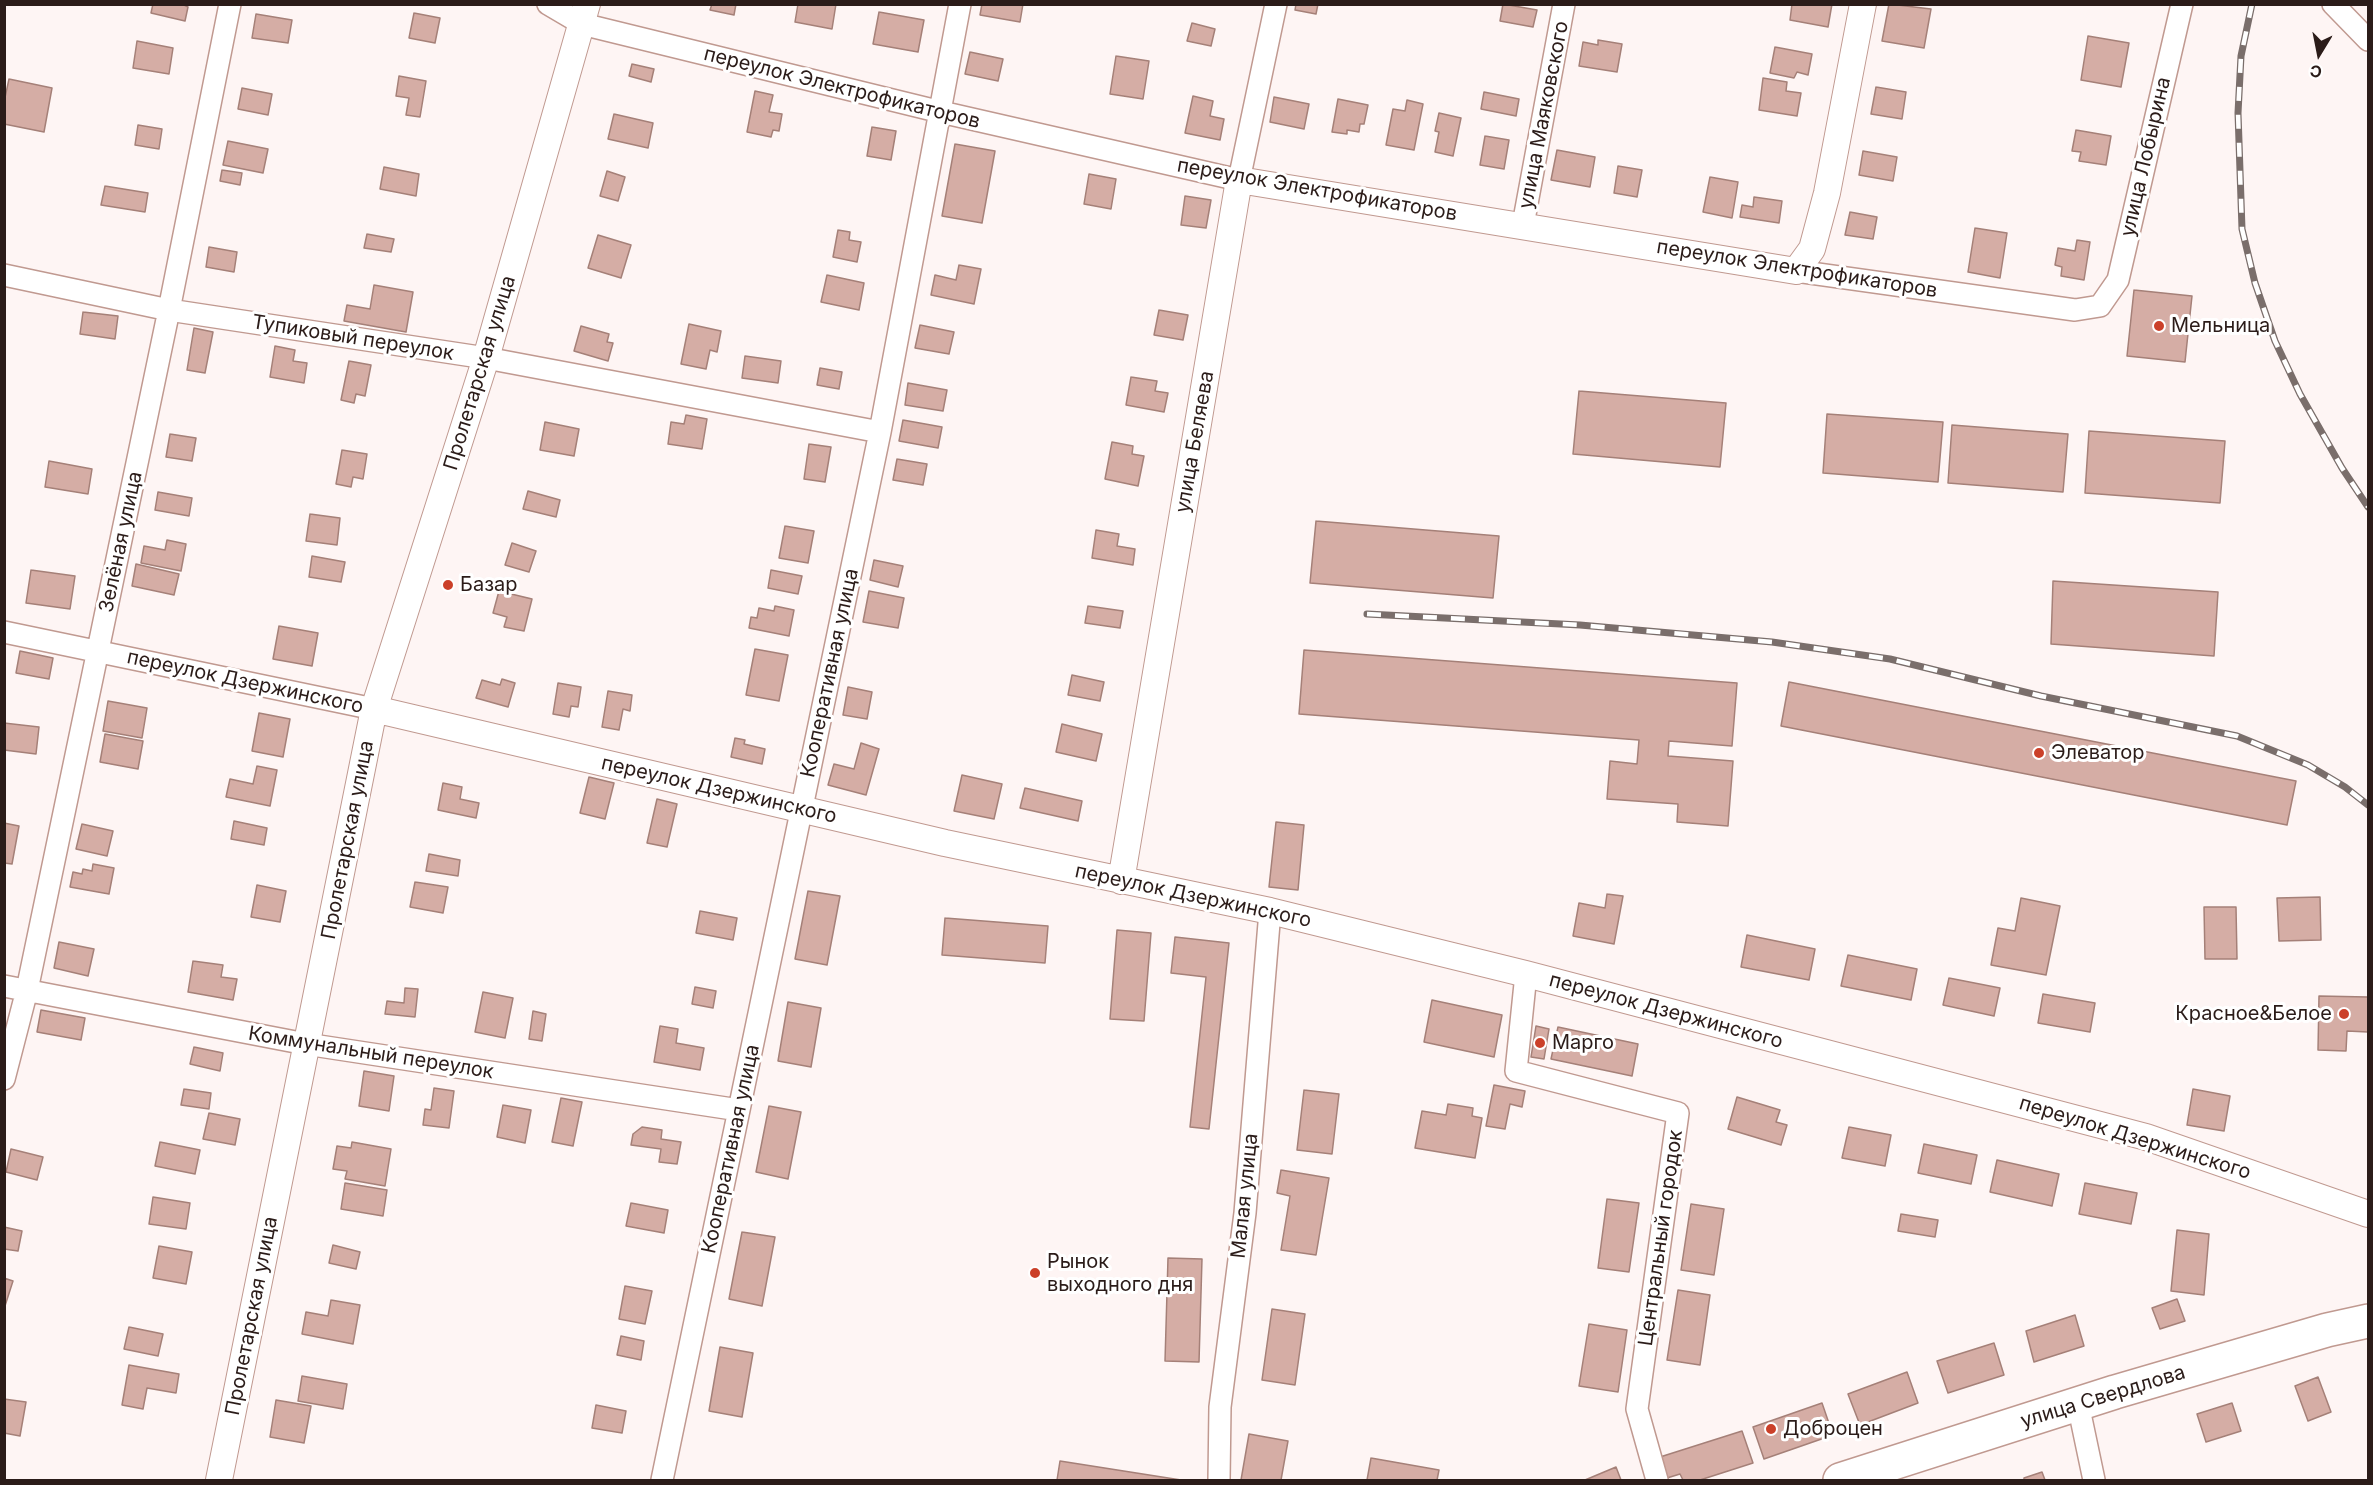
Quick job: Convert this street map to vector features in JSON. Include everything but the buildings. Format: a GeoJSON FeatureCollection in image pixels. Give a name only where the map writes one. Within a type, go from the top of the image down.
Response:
{"type":"FeatureCollection","features":[{"type":"Feature","properties":{"kind":"main road","name":"улица Свердлова"},"geometry":{"type":"LineString","coordinates":[[1840,1480],[2078,1404],[2327,1330],[2368,1321]]}},
{"type":"Feature","properties":{"kind":"street","name":"Зелёная улица"},"geometry":{"type":"LineString","coordinates":[[4,1079],[27,990],[169,310],[230,4]]}},
{"type":"Feature","properties":{"kind":"street","name":"переулок Электрофикаторов"},"geometry":{"type":"LineString","coordinates":[[548,4],[942,112],[1239,180],[1796,271],[2075,310],[2100,306]]}},
{"type":"Feature","properties":{"kind":"street","name":"Кооперативная улица"},"geometry":{"type":"LineString","coordinates":[[662,1480],[880,432],[942,112],[960,4]]}},
{"type":"Feature","properties":{"kind":"street","name":"улица Беляева"},"geometry":{"type":"LineString","coordinates":[[1121,881],[1239,180],[1276,4]]}},
{"type":"Feature","properties":{"kind":"street","name":"улица Маяковского"},"geometry":{"type":"LineString","coordinates":[[1523,225],[1564,4]]}},
{"type":"Feature","properties":{"kind":"street"},"geometry":{"type":"LineString","coordinates":[[1796,271],[1812,249],[1827,193],[1863,4]]}},
{"type":"Feature","properties":{"kind":"street","name":"улица Лобырина"},"geometry":{"type":"LineString","coordinates":[[2100,306],[2118,280],[2182,4]]}},
{"type":"Feature","properties":{"kind":"street"},"geometry":{"type":"LineString","coordinates":[[2333,4],[2368,40]]}},
{"type":"Feature","properties":{"kind":"street","name":"Пролетарская улица"},"geometry":{"type":"LineString","coordinates":[[219,1480],[374,709],[486,358],[585,14]]}},
{"type":"Feature","properties":{"kind":"street","name":"Тупиковый переулок"},"geometry":{"type":"LineString","coordinates":[[4,275],[169,310],[486,358],[880,432]]}},
{"type":"Feature","properties":{"kind":"street","name":"переулок Дзержинского"},"geometry":{"type":"LineString","coordinates":[[4,632],[374,709],[802,810],[1121,881],[1270,911],[1526,974],[2146,1137],[2368,1214]]}},
{"type":"Feature","properties":{"kind":"street","name":"Малая улица"},"geometry":{"type":"LineString","coordinates":[[1219,1480],[1220,1407],[1245,1213],[1270,911]]}},
{"type":"Feature","properties":{"kind":"street","name":"Центральный городок"},"geometry":{"type":"LineString","coordinates":[[1526,974],[1516,1071],[1678,1113],[1636,1409],[1657,1480]]}},
{"type":"Feature","properties":{"kind":"street","name":"Коммунальный переулок"},"geometry":{"type":"LineString","coordinates":[[4,986],[306,1044],[739,1110]]}},
{"type":"Feature","properties":{"kind":"street"},"geometry":{"type":"LineString","coordinates":[[2078,1404],[2094,1480]]}},
{"type":"Feature","properties":{"kind":"railway"},"geometry":{"type":"LineString","coordinates":[[2252,4],[2241,56],[2238,113],[2242,229],[2255,283],[2275,341],[2300,394],[2342,468],[2368,507]]}},
{"type":"Feature","properties":{"kind":"railway"},"geometry":{"type":"LineString","coordinates":[[1367,614],[1580,625],[1772,642],[1890,659],[2041,696],[2237,736],[2308,765],[2345,787],[2368,805]]}},
{"type":"Feature","properties":{"kind":"place","name":"Мельница"},"geometry":{"type":"Point","coordinates":[2159,326]}},
{"type":"Feature","properties":{"kind":"place","name":"Базар"},"geometry":{"type":"Point","coordinates":[448,585]}},
{"type":"Feature","properties":{"kind":"place","name":"Элеватор"},"geometry":{"type":"Point","coordinates":[2039,753]}},
{"type":"Feature","properties":{"kind":"place","name":"Красное&Белое"},"geometry":{"type":"Point","coordinates":[2344,1014]}},
{"type":"Feature","properties":{"kind":"place","name":"Марго"},"geometry":{"type":"Point","coordinates":[1540,1043]}},
{"type":"Feature","properties":{"kind":"place","name":"Рынок выходного дня"},"geometry":{"type":"Point","coordinates":[1035,1273]}},
{"type":"Feature","properties":{"kind":"place","name":"Доброцен"},"geometry":{"type":"Point","coordinates":[1771,1429]}}]}
